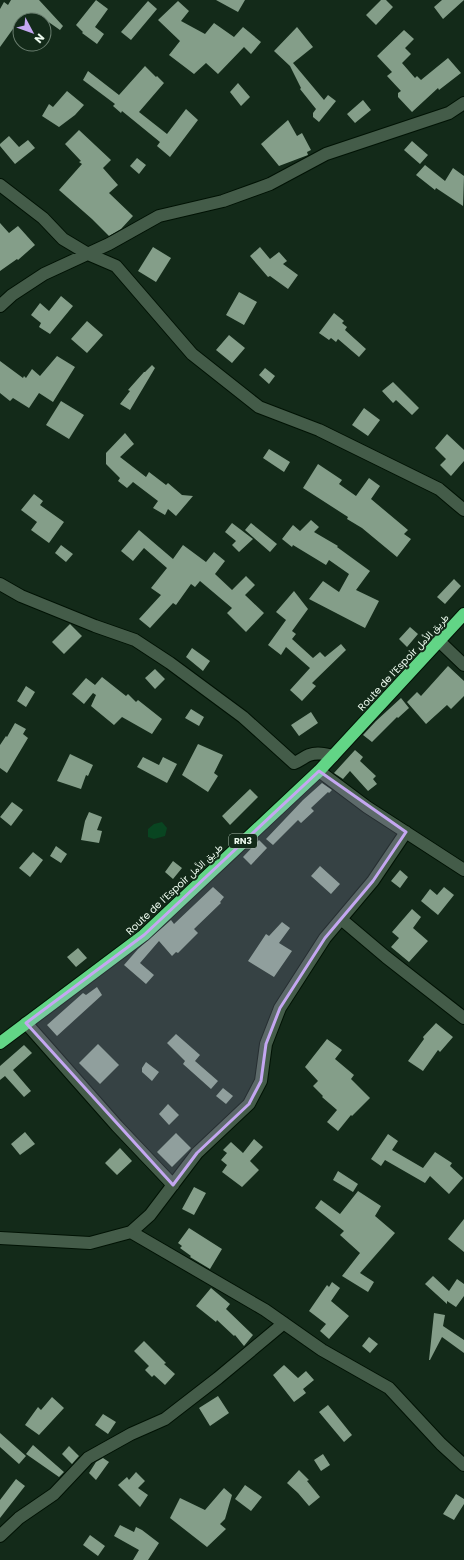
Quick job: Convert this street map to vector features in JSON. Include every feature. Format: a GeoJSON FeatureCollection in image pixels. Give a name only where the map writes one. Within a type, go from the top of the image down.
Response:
{"type":"FeatureCollection","features":[{"type":"Feature","properties":{"kind":"highway","name":"Route de l’Espoir طريق الأمل"},"geometry":{"type":"LineString","coordinates":[[0,1043],[144,935],[319,771],[438,640],[464,614]]}},
{"type":"Feature","properties":{"kind":"street"},"geometry":{"type":"LineString","coordinates":[[0,306],[44,274],[88,254],[159,216],[223,201],[270,184],[326,154],[449,113],[464,103]]}},
{"type":"Feature","properties":{"kind":"street"},"geometry":{"type":"LineString","coordinates":[[0,185],[43,218],[63,239],[88,254],[116,266],[192,354],[259,407],[319,430],[439,489],[464,510]]}},
{"type":"Feature","properties":{"kind":"street"},"geometry":{"type":"LineString","coordinates":[[0,584],[28,599],[95,626],[136,640],[243,717],[294,763],[320,753],[333,756]]}},
{"type":"Feature","properties":{"kind":"street"},"geometry":{"type":"LineString","coordinates":[[438,640],[464,665]]}},
{"type":"Feature","properties":{"kind":"street"},"geometry":{"type":"LineString","coordinates":[[319,771],[367,807],[464,870]]}},
{"type":"Feature","properties":{"kind":"street"},"geometry":{"type":"LineString","coordinates":[[0,1238],[90,1243],[131,1232],[150,1215],[197,1153],[249,1104],[261,1081],[266,1044],[280,1008],[325,938],[373,881],[406,832]]}},
{"type":"Feature","properties":{"kind":"street"},"geometry":{"type":"LineString","coordinates":[[341,919],[386,957],[464,1018]]}},
{"type":"Feature","properties":{"kind":"street"},"geometry":{"type":"LineString","coordinates":[[26,1023],[117,1126],[173,1185]]}},
{"type":"Feature","properties":{"kind":"street"},"geometry":{"type":"LineString","coordinates":[[131,1232],[265,1310],[322,1350],[389,1388],[441,1444],[464,1465]]}},
{"type":"Feature","properties":{"kind":"street"},"geometry":{"type":"LineString","coordinates":[[0,1536],[19,1518],[54,1494],[88,1458],[131,1434],[165,1419],[284,1324]]}},
{"type":"Feature","properties":{"kind":"highlighted area"},"geometry":{"type":"Polygon","coordinates":[[[319,771],[406,832],[373,881],[325,938],[280,1008],[266,1044],[261,1081],[249,1104],[197,1153],[173,1185],[26,1023],[144,935],[319,771]]]}},
{"type":"Feature","properties":{"kind":"green space"},"geometry":{"type":"Polygon","coordinates":[[[162,822],[167,828],[165,836],[154,839],[148,837],[148,829],[154,824],[162,822]]]}},
{"type":"Feature","properties":{"kind":"building"},"geometry":{"type":"Polygon","coordinates":[[[11,0],[39,0],[50,12],[12,12],[12,30],[0,47],[0,9],[4,2],[8,5],[11,0]]]}},
{"type":"Feature","properties":{"kind":"building"},"geometry":{"type":"Polygon","coordinates":[[[96,0],[108,9],[95,27],[104,34],[97,44],[82,33],[83,32],[76,25],[96,0]]]}},
{"type":"Feature","properties":{"kind":"building"},"geometry":{"type":"Polygon","coordinates":[[[216,0],[245,0],[238,12],[216,0]]]}},
{"type":"Feature","properties":{"kind":"building"},"geometry":{"type":"Polygon","coordinates":[[[381,0],[386,0],[393,7],[376,25],[366,15],[381,0]]]}},
{"type":"Feature","properties":{"kind":"building"},"geometry":{"type":"Polygon","coordinates":[[[442,0],[464,0],[443,19],[434,7],[442,0]]]}},
{"type":"Feature","properties":{"kind":"building"},"geometry":{"type":"Polygon","coordinates":[[[148,1],[157,9],[131,40],[121,32],[148,1]]]}},
{"type":"Feature","properties":{"kind":"building"},"geometry":{"type":"Polygon","coordinates":[[[178,1],[189,11],[181,21],[205,34],[214,23],[234,37],[243,27],[261,42],[251,54],[244,47],[218,74],[206,63],[194,74],[169,55],[180,41],[158,20],[178,1]]]}},
{"type":"Feature","properties":{"kind":"building"},"geometry":{"type":"Polygon","coordinates":[[[52,14],[63,26],[60,30],[52,24],[52,14]]]}},
{"type":"Feature","properties":{"kind":"building"},"geometry":{"type":"Polygon","coordinates":[[[297,27],[313,47],[293,63],[324,100],[328,95],[336,101],[319,122],[313,117],[313,113],[316,109],[300,89],[301,88],[290,66],[274,51],[297,27]]]}},
{"type":"Feature","properties":{"kind":"building"},"geometry":{"type":"Polygon","coordinates":[[[404,30],[414,39],[405,48],[411,54],[402,63],[415,78],[417,76],[421,80],[448,58],[461,73],[439,90],[438,88],[412,112],[398,97],[398,93],[401,91],[387,76],[392,72],[377,56],[404,30]]]}},
{"type":"Feature","properties":{"kind":"building"},"geometry":{"type":"Polygon","coordinates":[[[145,66],[164,83],[139,112],[167,134],[186,109],[198,120],[170,157],[157,146],[160,142],[122,111],[121,113],[113,106],[115,104],[83,80],[88,71],[119,95],[145,66]]]}},
{"type":"Feature","properties":{"kind":"building"},"geometry":{"type":"Polygon","coordinates":[[[238,83],[250,97],[241,106],[230,92],[238,83]]]}},
{"type":"Feature","properties":{"kind":"building"},"geometry":{"type":"Polygon","coordinates":[[[67,91],[84,105],[75,115],[59,127],[42,116],[49,104],[53,107],[67,91]]]}},
{"type":"Feature","properties":{"kind":"building"},"geometry":{"type":"Polygon","coordinates":[[[363,100],[371,110],[355,123],[347,114],[363,100]]]}},
{"type":"Feature","properties":{"kind":"building"},"geometry":{"type":"Polygon","coordinates":[[[288,120],[297,136],[302,133],[311,150],[307,152],[308,155],[279,166],[261,144],[288,120]]]}},
{"type":"Feature","properties":{"kind":"building"},"geometry":{"type":"Polygon","coordinates":[[[79,130],[111,160],[103,168],[118,185],[109,193],[133,216],[121,229],[109,236],[59,190],[82,164],[65,144],[79,130]]]}},
{"type":"Feature","properties":{"kind":"building"},"geometry":{"type":"Polygon","coordinates":[[[9,136],[19,147],[28,140],[35,148],[15,164],[0,146],[0,144],[9,136]]]}},
{"type":"Feature","properties":{"kind":"building"},"geometry":{"type":"Polygon","coordinates":[[[412,141],[428,155],[420,164],[404,150],[412,141]]]}},
{"type":"Feature","properties":{"kind":"building"},"geometry":{"type":"Polygon","coordinates":[[[137,158],[146,165],[139,174],[130,166],[137,158]]]}},
{"type":"Feature","properties":{"kind":"building"},"geometry":{"type":"Polygon","coordinates":[[[425,165],[445,181],[453,168],[464,176],[463,206],[436,188],[435,190],[416,175],[425,165]]]}},
{"type":"Feature","properties":{"kind":"building"},"geometry":{"type":"Polygon","coordinates":[[[0,223],[9,233],[18,226],[35,245],[18,260],[17,259],[0,271],[0,223]]]}},
{"type":"Feature","properties":{"kind":"building"},"geometry":{"type":"Polygon","coordinates":[[[153,247],[171,258],[156,282],[138,271],[153,247]]]}},
{"type":"Feature","properties":{"kind":"building"},"geometry":{"type":"Polygon","coordinates":[[[260,247],[270,259],[279,252],[287,261],[283,264],[298,275],[288,289],[270,276],[268,277],[250,256],[260,247]]]}},
{"type":"Feature","properties":{"kind":"building"},"geometry":{"type":"Polygon","coordinates":[[[239,292],[257,302],[244,325],[226,315],[239,292]]]}},
{"type":"Feature","properties":{"kind":"building"},"geometry":{"type":"Polygon","coordinates":[[[61,296],[73,306],[50,334],[39,327],[41,323],[31,315],[40,303],[49,311],[61,296]]]}},
{"type":"Feature","properties":{"kind":"building"},"geometry":{"type":"Polygon","coordinates":[[[334,313],[344,321],[342,323],[347,327],[345,330],[366,349],[359,357],[338,339],[336,342],[331,338],[329,340],[319,333],[334,313]]]}},
{"type":"Feature","properties":{"kind":"building"},"geometry":{"type":"Polygon","coordinates":[[[87,321],[103,335],[87,353],[71,339],[87,321]]]}},
{"type":"Feature","properties":{"kind":"building"},"geometry":{"type":"Polygon","coordinates":[[[229,335],[245,348],[232,363],[216,350],[229,335]]]}},
{"type":"Feature","properties":{"kind":"building"},"geometry":{"type":"Polygon","coordinates":[[[57,356],[75,367],[53,402],[39,393],[29,408],[13,398],[10,401],[0,393],[0,361],[23,378],[24,376],[26,378],[32,369],[40,376],[57,356]]]}},
{"type":"Feature","properties":{"kind":"building"},"geometry":{"type":"Polygon","coordinates":[[[152,365],[155,368],[130,410],[120,404],[130,391],[128,390],[152,365]]]}},
{"type":"Feature","properties":{"kind":"building"},"geometry":{"type":"Polygon","coordinates":[[[265,368],[275,376],[269,384],[259,375],[265,368]]]}},
{"type":"Feature","properties":{"kind":"building"},"geometry":{"type":"Polygon","coordinates":[[[393,382],[419,408],[412,415],[396,400],[393,403],[382,391],[393,382]]]}},
{"type":"Feature","properties":{"kind":"building"},"geometry":{"type":"Polygon","coordinates":[[[61,401],[84,415],[69,439],[46,425],[61,401]]]}},
{"type":"Feature","properties":{"kind":"building"},"geometry":{"type":"Polygon","coordinates":[[[364,408],[380,420],[368,436],[352,425],[364,408]]]}},
{"type":"Feature","properties":{"kind":"building"},"geometry":{"type":"Polygon","coordinates":[[[125,433],[134,444],[120,457],[146,477],[149,472],[166,485],[168,483],[182,495],[193,496],[176,516],[168,509],[165,515],[153,508],[158,501],[133,482],[127,488],[118,481],[120,478],[106,464],[106,453],[125,433]]]}},
{"type":"Feature","properties":{"kind":"building"},"geometry":{"type":"Polygon","coordinates":[[[447,434],[464,450],[464,461],[451,476],[440,465],[446,459],[435,448],[447,434]]]}},
{"type":"Feature","properties":{"kind":"building"},"geometry":{"type":"Polygon","coordinates":[[[269,449],[290,462],[284,472],[263,458],[269,449]]]}},
{"type":"Feature","properties":{"kind":"building"},"geometry":{"type":"Polygon","coordinates":[[[318,464],[342,480],[339,484],[356,496],[369,478],[380,486],[371,499],[408,530],[404,534],[411,539],[397,557],[362,528],[347,519],[348,517],[303,488],[318,464]]]}},
{"type":"Feature","properties":{"kind":"building"},"geometry":{"type":"Polygon","coordinates":[[[34,494],[43,501],[40,505],[64,522],[49,543],[31,530],[37,522],[21,510],[34,494]]]}},
{"type":"Feature","properties":{"kind":"building"},"geometry":{"type":"Polygon","coordinates":[[[311,520],[319,527],[314,532],[338,546],[337,547],[370,571],[356,590],[379,601],[365,628],[309,599],[323,581],[339,592],[349,574],[329,560],[326,565],[293,545],[292,547],[282,539],[293,525],[300,531],[311,520]]]}},
{"type":"Feature","properties":{"kind":"building"},"geometry":{"type":"Polygon","coordinates":[[[232,523],[253,539],[239,552],[232,545],[236,541],[225,532],[232,523]]]}},
{"type":"Feature","properties":{"kind":"building"},"geometry":{"type":"Polygon","coordinates":[[[251,523],[277,544],[270,552],[245,530],[251,523]]]}},
{"type":"Feature","properties":{"kind":"building"},"geometry":{"type":"Polygon","coordinates":[[[139,530],[173,559],[183,545],[206,562],[214,552],[225,561],[215,574],[232,590],[246,576],[255,585],[245,595],[264,613],[246,632],[227,613],[232,608],[200,581],[195,587],[191,584],[176,605],[173,603],[150,628],[139,619],[161,595],[151,588],[167,568],[144,548],[133,561],[121,551],[139,530]]]}},
{"type":"Feature","properties":{"kind":"building"},"geometry":{"type":"Polygon","coordinates":[[[61,545],[73,554],[66,562],[55,553],[61,545]]]}},
{"type":"Feature","properties":{"kind":"building"},"geometry":{"type":"Polygon","coordinates":[[[454,579],[461,586],[445,604],[437,597],[454,579]]]}},
{"type":"Feature","properties":{"kind":"building"},"geometry":{"type":"Polygon","coordinates":[[[294,591],[308,609],[292,631],[296,634],[292,639],[313,658],[320,652],[325,657],[341,644],[346,650],[312,683],[316,686],[302,701],[290,690],[310,668],[286,647],[281,655],[268,645],[286,620],[276,612],[294,591]]]}},
{"type":"Feature","properties":{"kind":"building"},"geometry":{"type":"Polygon","coordinates":[[[70,624],[82,636],[64,654],[52,642],[70,624]]]}},
{"type":"Feature","properties":{"kind":"building"},"geometry":{"type":"Polygon","coordinates":[[[410,627],[418,634],[407,647],[399,639],[410,627]]]}},
{"type":"Feature","properties":{"kind":"building"},"geometry":{"type":"Polygon","coordinates":[[[192,648],[210,661],[203,671],[186,657],[192,648]]]}},
{"type":"Feature","properties":{"kind":"building"},"geometry":{"type":"Polygon","coordinates":[[[448,666],[464,681],[464,696],[451,709],[447,705],[426,724],[407,702],[417,692],[421,696],[448,666]]]}},
{"type":"Feature","properties":{"kind":"building"},"geometry":{"type":"Polygon","coordinates":[[[155,669],[165,679],[155,689],[145,678],[155,669]]]}},
{"type":"Feature","properties":{"kind":"building"},"geometry":{"type":"Polygon","coordinates":[[[102,677],[126,696],[128,694],[136,702],[138,700],[162,719],[152,734],[122,717],[114,725],[91,706],[96,695],[93,693],[84,704],[72,694],[86,678],[95,685],[102,677]]]}},
{"type":"Feature","properties":{"kind":"building"},"geometry":{"type":"Polygon","coordinates":[[[26,686],[35,692],[26,707],[17,701],[26,686]]]}},
{"type":"Feature","properties":{"kind":"building"},"geometry":{"type":"Polygon","coordinates":[[[401,698],[409,708],[398,718],[397,717],[372,742],[363,735],[376,721],[401,698]]]}},
{"type":"Feature","properties":{"kind":"building"},"geometry":{"type":"Polygon","coordinates":[[[191,709],[204,717],[199,726],[185,718],[191,709]]]}},
{"type":"Feature","properties":{"kind":"building"},"geometry":{"type":"Polygon","coordinates":[[[311,712],[318,723],[299,736],[291,725],[311,712]]]}},
{"type":"Feature","properties":{"kind":"building"},"geometry":{"type":"Polygon","coordinates":[[[15,723],[26,729],[23,734],[28,738],[7,773],[0,768],[0,745],[6,736],[7,737],[15,723]]]}},
{"type":"Feature","properties":{"kind":"building"},"geometry":{"type":"Polygon","coordinates":[[[198,744],[223,755],[214,773],[218,776],[208,792],[182,775],[198,744]]]}},
{"type":"Feature","properties":{"kind":"building"},"geometry":{"type":"Polygon","coordinates":[[[355,750],[363,757],[360,761],[376,776],[373,779],[377,784],[368,791],[350,771],[343,779],[334,773],[355,750]]]}},
{"type":"Feature","properties":{"kind":"building"},"geometry":{"type":"Polygon","coordinates":[[[70,754],[93,765],[88,776],[86,775],[81,789],[57,781],[70,754]]]}},
{"type":"Feature","properties":{"kind":"building"},"geometry":{"type":"Polygon","coordinates":[[[143,757],[159,765],[163,757],[177,764],[167,783],[137,767],[143,757]]]}},
{"type":"Feature","properties":{"kind":"building"},"geometry":{"type":"Polygon","coordinates":[[[322,783],[332,790],[311,808],[314,811],[301,823],[298,820],[273,845],[266,839],[303,800],[322,783]]]}},
{"type":"Feature","properties":{"kind":"building"},"geometry":{"type":"Polygon","coordinates":[[[250,789],[258,797],[230,825],[222,816],[250,789]]]}},
{"type":"Feature","properties":{"kind":"building"},"geometry":{"type":"Polygon","coordinates":[[[12,802],[23,810],[11,826],[0,817],[12,802]]]}},
{"type":"Feature","properties":{"kind":"building"},"geometry":{"type":"Polygon","coordinates":[[[89,812],[102,817],[97,830],[102,831],[99,843],[81,840],[85,821],[89,812]]]}},
{"type":"Feature","properties":{"kind":"building"},"geometry":{"type":"Polygon","coordinates":[[[259,840],[267,848],[251,865],[243,857],[259,840]]]}},
{"type":"Feature","properties":{"kind":"building"},"geometry":{"type":"Polygon","coordinates":[[[56,846],[67,854],[61,863],[50,856],[56,846]]]}},
{"type":"Feature","properties":{"kind":"building"},"geometry":{"type":"Polygon","coordinates":[[[33,852],[43,860],[30,877],[19,868],[33,852]]]}},
{"type":"Feature","properties":{"kind":"building"},"geometry":{"type":"Polygon","coordinates":[[[173,861],[182,868],[173,879],[165,872],[173,861]]]}},
{"type":"Feature","properties":{"kind":"building"},"geometry":{"type":"Polygon","coordinates":[[[320,866],[340,884],[331,894],[311,876],[320,866]]]}},
{"type":"Feature","properties":{"kind":"building"},"geometry":{"type":"Polygon","coordinates":[[[400,870],[408,877],[400,888],[391,881],[400,870]]]}},
{"type":"Feature","properties":{"kind":"building"},"geometry":{"type":"Polygon","coordinates":[[[213,887],[224,897],[220,902],[221,903],[194,929],[198,933],[178,953],[176,952],[172,956],[159,941],[140,963],[154,975],[146,984],[124,965],[138,949],[171,920],[174,924],[213,887]]]}},
{"type":"Feature","properties":{"kind":"building"},"geometry":{"type":"Polygon","coordinates":[[[444,887],[454,895],[438,915],[421,901],[430,889],[437,895],[444,887]]]}},
{"type":"Feature","properties":{"kind":"building"},"geometry":{"type":"Polygon","coordinates":[[[412,909],[421,917],[413,928],[428,941],[409,962],[391,947],[399,938],[392,932],[412,909]]]}},
{"type":"Feature","properties":{"kind":"building"},"geometry":{"type":"Polygon","coordinates":[[[282,922],[290,928],[279,943],[292,951],[274,977],[248,961],[266,934],[269,936],[282,922]]]}},
{"type":"Feature","properties":{"kind":"building"},"geometry":{"type":"Polygon","coordinates":[[[78,948],[87,958],[76,967],[67,957],[78,948]]]}},
{"type":"Feature","properties":{"kind":"building"},"geometry":{"type":"Polygon","coordinates":[[[97,987],[102,995],[57,1036],[47,1025],[83,993],[86,995],[97,987]]]}},
{"type":"Feature","properties":{"kind":"building"},"geometry":{"type":"Polygon","coordinates":[[[436,1023],[453,1037],[440,1052],[438,1050],[423,1071],[408,1061],[424,1039],[423,1037],[436,1023]]]}},
{"type":"Feature","properties":{"kind":"building"},"geometry":{"type":"Polygon","coordinates":[[[176,1034],[200,1055],[195,1061],[218,1081],[211,1089],[183,1064],[185,1061],[167,1043],[176,1034]]]}},
{"type":"Feature","properties":{"kind":"building"},"geometry":{"type":"Polygon","coordinates":[[[327,1039],[342,1050],[335,1059],[354,1075],[351,1079],[370,1098],[352,1116],[351,1115],[338,1131],[327,1122],[337,1110],[322,1097],[323,1096],[313,1086],[318,1081],[305,1067],[327,1039]]]}},
{"type":"Feature","properties":{"kind":"building"},"geometry":{"type":"Polygon","coordinates":[[[98,1044],[119,1065],[100,1084],[79,1063],[98,1044]]]}},
{"type":"Feature","properties":{"kind":"building"},"geometry":{"type":"Polygon","coordinates":[[[24,1045],[32,1053],[13,1070],[31,1091],[24,1097],[5,1076],[0,1080],[0,1066],[24,1045]]]}},
{"type":"Feature","properties":{"kind":"building"},"geometry":{"type":"Polygon","coordinates":[[[146,1062],[159,1072],[152,1081],[142,1072],[142,1068],[146,1062]]]}},
{"type":"Feature","properties":{"kind":"building"},"geometry":{"type":"Polygon","coordinates":[[[223,1088],[233,1096],[226,1104],[216,1096],[223,1088]]]}},
{"type":"Feature","properties":{"kind":"building"},"geometry":{"type":"Polygon","coordinates":[[[168,1104],[179,1115],[169,1125],[159,1114],[168,1104]]]}},
{"type":"Feature","properties":{"kind":"building"},"geometry":{"type":"Polygon","coordinates":[[[25,1132],[35,1144],[20,1155],[11,1144],[25,1132]]]}},
{"type":"Feature","properties":{"kind":"building"},"geometry":{"type":"Polygon","coordinates":[[[176,1133],[191,1148],[172,1167],[157,1152],[176,1133]]]}},
{"type":"Feature","properties":{"kind":"building"},"geometry":{"type":"Polygon","coordinates":[[[388,1134],[398,1141],[392,1150],[423,1168],[435,1152],[452,1163],[450,1166],[463,1178],[449,1194],[430,1176],[425,1183],[385,1160],[381,1166],[371,1159],[388,1134]]]}},
{"type":"Feature","properties":{"kind":"building"},"geometry":{"type":"Polygon","coordinates":[[[254,1139],[263,1147],[250,1161],[259,1170],[242,1187],[222,1172],[227,1165],[221,1160],[227,1153],[223,1150],[231,1142],[243,1153],[254,1139]]]}},
{"type":"Feature","properties":{"kind":"building"},"geometry":{"type":"Polygon","coordinates":[[[120,1148],[132,1161],[117,1175],[105,1163],[120,1148]]]}},
{"type":"Feature","properties":{"kind":"building"},"geometry":{"type":"Polygon","coordinates":[[[338,1171],[358,1184],[353,1192],[333,1180],[338,1171]]]}},
{"type":"Feature","properties":{"kind":"building"},"geometry":{"type":"Polygon","coordinates":[[[194,1187],[206,1193],[194,1215],[182,1209],[194,1187]]]}},
{"type":"Feature","properties":{"kind":"building"},"geometry":{"type":"Polygon","coordinates":[[[358,1191],[381,1206],[375,1216],[395,1233],[360,1273],[374,1282],[368,1292],[342,1276],[360,1253],[340,1235],[344,1231],[315,1208],[321,1200],[340,1214],[358,1191]]]}},
{"type":"Feature","properties":{"kind":"building"},"geometry":{"type":"Polygon","coordinates":[[[464,1219],[464,1252],[448,1239],[464,1219]]]}},
{"type":"Feature","properties":{"kind":"building"},"geometry":{"type":"Polygon","coordinates":[[[189,1228],[222,1249],[210,1269],[190,1257],[191,1256],[180,1248],[182,1246],[178,1243],[189,1228]]]}},
{"type":"Feature","properties":{"kind":"building"},"geometry":{"type":"Polygon","coordinates":[[[433,1276],[449,1291],[457,1279],[464,1284],[464,1296],[456,1307],[447,1301],[447,1304],[425,1284],[433,1276]]]}},
{"type":"Feature","properties":{"kind":"building"},"geometry":{"type":"Polygon","coordinates":[[[332,1282],[340,1288],[331,1301],[349,1316],[329,1339],[320,1331],[326,1324],[309,1311],[327,1285],[329,1287],[332,1282]]]}},
{"type":"Feature","properties":{"kind":"building"},"geometry":{"type":"Polygon","coordinates":[[[211,1288],[230,1304],[226,1309],[253,1335],[244,1346],[235,1335],[234,1336],[217,1320],[216,1322],[196,1306],[211,1288]]]}},
{"type":"Feature","properties":{"kind":"building"},"geometry":{"type":"Polygon","coordinates":[[[434,1313],[445,1315],[443,1326],[464,1340],[464,1353],[442,1337],[429,1360],[434,1313]]]}},
{"type":"Feature","properties":{"kind":"building"},"geometry":{"type":"Polygon","coordinates":[[[369,1337],[378,1344],[370,1353],[362,1346],[369,1337]]]}},
{"type":"Feature","properties":{"kind":"building"},"geometry":{"type":"Polygon","coordinates":[[[144,1341],[175,1374],[165,1385],[154,1375],[152,1377],[145,1370],[149,1366],[134,1351],[144,1341]]]}},
{"type":"Feature","properties":{"kind":"building"},"geometry":{"type":"Polygon","coordinates":[[[284,1365],[298,1378],[306,1371],[314,1380],[303,1389],[306,1393],[294,1402],[273,1375],[284,1365]]]}},
{"type":"Feature","properties":{"kind":"building"},"geometry":{"type":"Polygon","coordinates":[[[218,1396],[229,1413],[210,1426],[199,1408],[218,1396]]]}},
{"type":"Feature","properties":{"kind":"building"},"geometry":{"type":"Polygon","coordinates":[[[52,1397],[64,1408],[39,1435],[25,1425],[38,1407],[41,1410],[52,1397]]]}},
{"type":"Feature","properties":{"kind":"building"},"geometry":{"type":"Polygon","coordinates":[[[328,1405],[352,1435],[344,1442],[319,1412],[328,1405]]]}},
{"type":"Feature","properties":{"kind":"building"},"geometry":{"type":"Polygon","coordinates":[[[103,1414],[116,1422],[108,1434],[95,1425],[103,1414]]]}},
{"type":"Feature","properties":{"kind":"building"},"geometry":{"type":"Polygon","coordinates":[[[0,1433],[26,1456],[19,1464],[0,1447],[0,1433]]]}},
{"type":"Feature","properties":{"kind":"building"},"geometry":{"type":"Polygon","coordinates":[[[33,1445],[64,1472],[59,1477],[26,1454],[33,1445]]]}},
{"type":"Feature","properties":{"kind":"building"},"geometry":{"type":"Polygon","coordinates":[[[69,1446],[79,1456],[72,1464],[62,1454],[69,1446]]]}},
{"type":"Feature","properties":{"kind":"building"},"geometry":{"type":"Polygon","coordinates":[[[323,1454],[330,1465],[321,1471],[314,1460],[323,1454]]]}},
{"type":"Feature","properties":{"kind":"building"},"geometry":{"type":"Polygon","coordinates":[[[103,1458],[109,1462],[96,1480],[89,1473],[96,1462],[103,1458]]]}},
{"type":"Feature","properties":{"kind":"building"},"geometry":{"type":"Polygon","coordinates":[[[299,1470],[309,1480],[307,1481],[320,1497],[309,1506],[287,1483],[299,1470]]]}},
{"type":"Feature","properties":{"kind":"building"},"geometry":{"type":"Polygon","coordinates":[[[136,1472],[145,1481],[138,1488],[148,1495],[140,1507],[118,1485],[127,1477],[129,1480],[136,1472]]]}},
{"type":"Feature","properties":{"kind":"building"},"geometry":{"type":"Polygon","coordinates":[[[16,1479],[25,1486],[0,1518],[0,1500],[16,1479]]]}},
{"type":"Feature","properties":{"kind":"building"},"geometry":{"type":"Polygon","coordinates":[[[245,1485],[262,1497],[251,1511],[235,1499],[245,1485]]]}},
{"type":"Feature","properties":{"kind":"building"},"geometry":{"type":"Polygon","coordinates":[[[224,1488],[232,1495],[225,1519],[220,1524],[226,1529],[207,1547],[170,1518],[180,1498],[205,1510],[224,1488]]]}},
{"type":"Feature","properties":{"kind":"building"},"geometry":{"type":"Polygon","coordinates":[[[456,1494],[464,1499],[464,1504],[454,1520],[443,1514],[456,1494]]]}},
{"type":"Feature","properties":{"kind":"building"},"geometry":{"type":"Polygon","coordinates":[[[120,1525],[134,1532],[136,1527],[159,1543],[148,1560],[133,1560],[139,1550],[114,1536],[120,1525]]]}},
{"type":"Feature","properties":{"kind":"building"},"geometry":{"type":"Polygon","coordinates":[[[90,1535],[105,1546],[98,1556],[83,1545],[90,1535]]]}}]}
